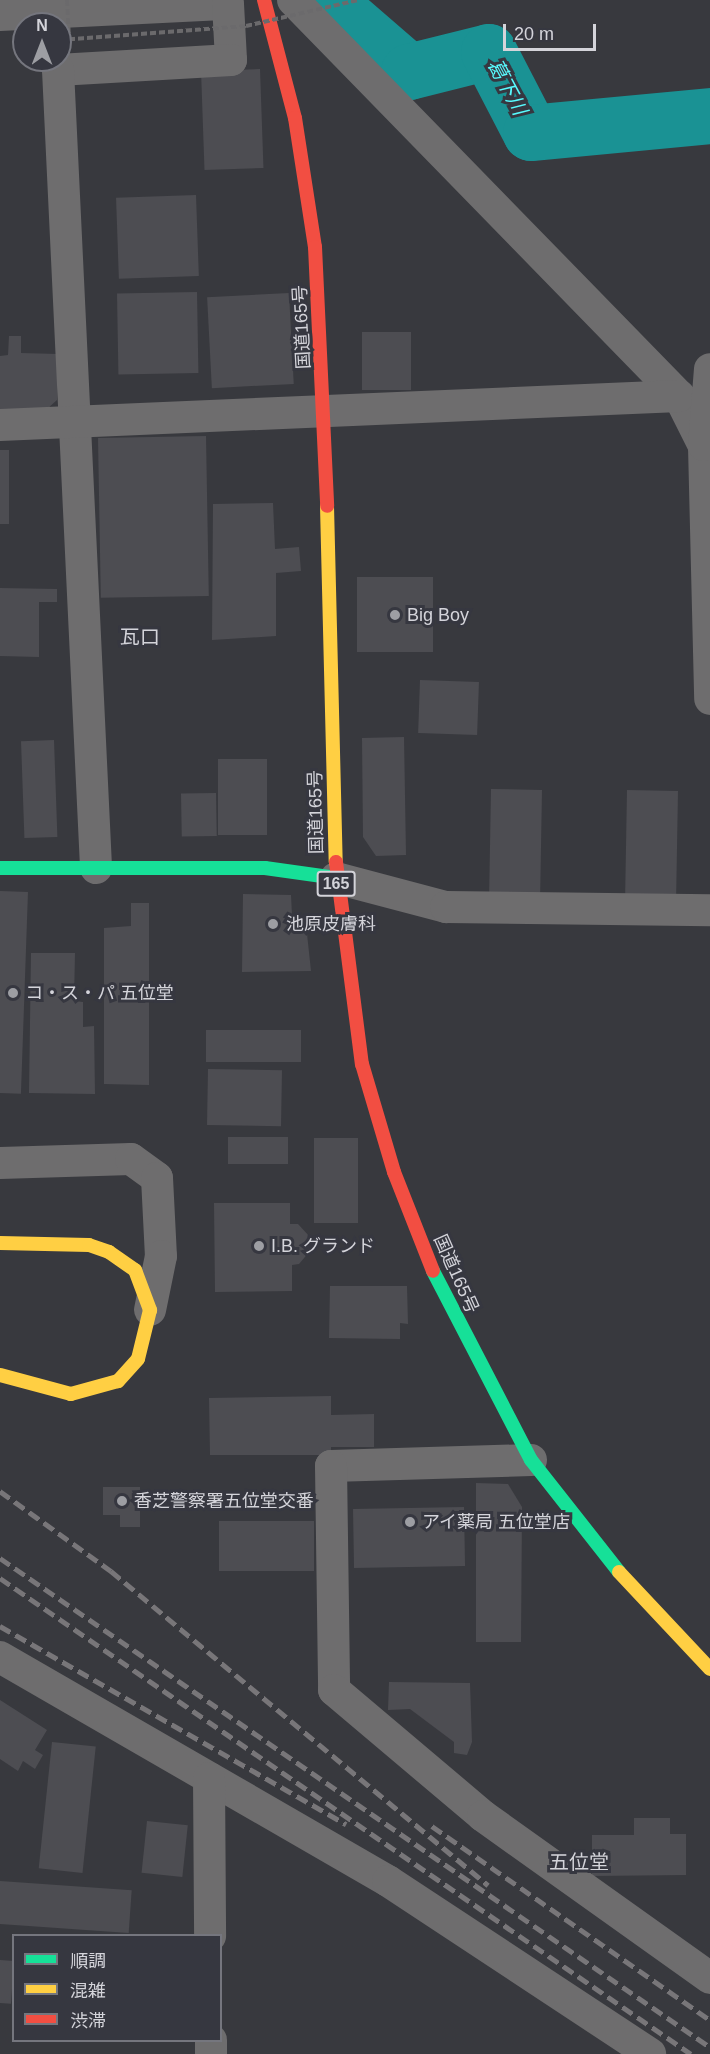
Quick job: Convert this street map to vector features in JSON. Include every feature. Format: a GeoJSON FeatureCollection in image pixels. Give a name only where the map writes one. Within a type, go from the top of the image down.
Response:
{"type":"FeatureCollection","features":[{"type":"Feature","properties":{"kind":"main road","name":"国道165号"},"geometry":{"type":"LineString","coordinates":[[264,0],[307,185],[325,409],[336,878],[362,1064],[394,1172],[441,1291],[531,1460],[630,1586],[710,1669]]}},
{"type":"Feature","properties":{"kind":"main road"},"geometry":{"type":"LineString","coordinates":[[0,868],[265,868],[336,878]]}},
{"type":"Feature","properties":{"kind":"main road"},"geometry":{"type":"LineString","coordinates":[[0,1243],[89,1245],[109,1252],[135,1270],[150,1310],[138,1359],[118,1381],[71,1394],[15,1383],[0,1375]]}},
{"type":"Feature","properties":{"kind":"street"},"geometry":{"type":"LineString","coordinates":[[293,0],[679,396],[704,446]]}},
{"type":"Feature","properties":{"kind":"street"},"geometry":{"type":"LineString","coordinates":[[0,15],[228,4],[231,60],[58,70],[77,422],[96,868]]}},
{"type":"Feature","properties":{"kind":"street"},"geometry":{"type":"LineString","coordinates":[[710,369],[704,446],[710,699]]}},
{"type":"Feature","properties":{"kind":"street"},"geometry":{"type":"LineString","coordinates":[[0,425],[325,409],[679,396]]}},
{"type":"Feature","properties":{"kind":"street"},"geometry":{"type":"LineString","coordinates":[[336,878],[446,907],[710,910]]}},
{"type":"Feature","properties":{"kind":"street"},"geometry":{"type":"LineString","coordinates":[[0,1163],[130,1159],[157,1178],[161,1248],[150,1310]]}},
{"type":"Feature","properties":{"kind":"street"},"geometry":{"type":"LineString","coordinates":[[531,1460],[331,1466],[334,1690],[483,1816],[710,1977]]}},
{"type":"Feature","properties":{"kind":"street"},"geometry":{"type":"LineString","coordinates":[[0,1657],[397,1887],[650,2054]]}},
{"type":"Feature","properties":{"kind":"street"},"geometry":{"type":"LineString","coordinates":[[209,1778],[210,1934]]}},
{"type":"Feature","properties":{"kind":"path"},"geometry":{"type":"LineString","coordinates":[[72,40],[246,26],[359,0]]}},
{"type":"Feature","properties":{"kind":"building"},"geometry":{"type":"Polygon","coordinates":[[[260,69],[263,168],[204,170],[201,71],[260,69]]]}},
{"type":"Feature","properties":{"kind":"building"},"geometry":{"type":"Polygon","coordinates":[[[196,195],[199,276],[119,279],[116,198],[196,195]]]}},
{"type":"Feature","properties":{"kind":"building"},"geometry":{"type":"Polygon","coordinates":[[[197,292],[198,373],[118,374],[117,293],[197,292]]]}},
{"type":"Feature","properties":{"kind":"building"},"geometry":{"type":"Polygon","coordinates":[[[289,293],[294,384],[212,388],[207,297],[289,293]]]}},
{"type":"Feature","properties":{"kind":"building"},"geometry":{"type":"Polygon","coordinates":[[[362,332],[411,332],[411,390],[362,390],[362,332]]]}},
{"type":"Feature","properties":{"kind":"building"},"geometry":{"type":"Polygon","coordinates":[[[9,336],[21,336],[21,353],[58,354],[57,400],[47,409],[0,409],[0,356],[8,355],[9,336]]]}},
{"type":"Feature","properties":{"kind":"building"},"geometry":{"type":"Polygon","coordinates":[[[206,436],[209,596],[101,598],[98,438],[206,436]]]}},
{"type":"Feature","properties":{"kind":"building"},"geometry":{"type":"Polygon","coordinates":[[[0,450],[9,450],[9,524],[0,524],[0,450]]]}},
{"type":"Feature","properties":{"kind":"building"},"geometry":{"type":"Polygon","coordinates":[[[273,503],[275,549],[299,547],[301,571],[276,573],[276,636],[212,640],[213,504],[273,503]]]}},
{"type":"Feature","properties":{"kind":"building","name":"Big Boy"},"geometry":{"type":"Polygon","coordinates":[[[357,577],[433,577],[433,652],[357,652],[357,577]]]}},
{"type":"Feature","properties":{"kind":"building"},"geometry":{"type":"Polygon","coordinates":[[[0,588],[57,589],[57,602],[39,602],[39,657],[0,656],[0,588]]]}},
{"type":"Feature","properties":{"kind":"building"},"geometry":{"type":"Polygon","coordinates":[[[420,680],[479,682],[477,735],[418,733],[420,680]]]}},
{"type":"Feature","properties":{"kind":"building"},"geometry":{"type":"Polygon","coordinates":[[[404,737],[406,855],[376,856],[363,837],[362,738],[404,737]]]}},
{"type":"Feature","properties":{"kind":"building"},"geometry":{"type":"Polygon","coordinates":[[[54,740],[57,837],[24,838],[21,741],[54,740]]]}},
{"type":"Feature","properties":{"kind":"building"},"geometry":{"type":"Polygon","coordinates":[[[218,759],[267,759],[267,835],[218,835],[218,759]]]}},
{"type":"Feature","properties":{"kind":"building"},"geometry":{"type":"Polygon","coordinates":[[[491,789],[542,790],[540,894],[489,893],[491,789]]]}},
{"type":"Feature","properties":{"kind":"building"},"geometry":{"type":"Polygon","coordinates":[[[627,790],[678,791],[676,895],[625,894],[627,790]]]}},
{"type":"Feature","properties":{"kind":"building"},"geometry":{"type":"Polygon","coordinates":[[[216,793],[217,836],[182,837],[181,794],[216,793]]]}},
{"type":"Feature","properties":{"kind":"building","name":"コ・ス・パ 五位堂"},"geometry":{"type":"Polygon","coordinates":[[[0,891],[28,892],[21,1094],[0,1093],[0,891]]]}},
{"type":"Feature","properties":{"kind":"building"},"geometry":{"type":"Polygon","coordinates":[[[243,894],[291,895],[292,915],[305,915],[311,971],[242,972],[243,894]]]}},
{"type":"Feature","properties":{"kind":"building"},"geometry":{"type":"Polygon","coordinates":[[[131,903],[149,903],[149,1085],[104,1084],[104,928],[131,926],[131,903]]]}},
{"type":"Feature","properties":{"kind":"building"},"geometry":{"type":"Polygon","coordinates":[[[31,953],[75,953],[74,1001],[83,1002],[83,1027],[94,1026],[95,1094],[29,1093],[31,953]]]}},
{"type":"Feature","properties":{"kind":"building"},"geometry":{"type":"Polygon","coordinates":[[[206,1030],[301,1030],[301,1062],[206,1062],[206,1030]]]}},
{"type":"Feature","properties":{"kind":"building"},"geometry":{"type":"Polygon","coordinates":[[[208,1069],[282,1070],[281,1126],[207,1125],[208,1069]]]}},
{"type":"Feature","properties":{"kind":"building"},"geometry":{"type":"Polygon","coordinates":[[[228,1137],[288,1137],[288,1164],[228,1164],[228,1137]]]}},
{"type":"Feature","properties":{"kind":"building"},"geometry":{"type":"Polygon","coordinates":[[[314,1138],[358,1138],[358,1223],[314,1223],[314,1138]]]}},
{"type":"Feature","properties":{"kind":"building","name":"I.B. グランド"},"geometry":{"type":"Polygon","coordinates":[[[214,1203],[290,1203],[290,1224],[298,1224],[310,1237],[303,1244],[310,1251],[299,1264],[292,1265],[292,1291],[215,1292],[214,1203]]]}},
{"type":"Feature","properties":{"kind":"building"},"geometry":{"type":"Polygon","coordinates":[[[330,1286],[407,1286],[408,1324],[400,1323],[400,1339],[329,1338],[330,1286]]]}},
{"type":"Feature","properties":{"kind":"building"},"geometry":{"type":"Polygon","coordinates":[[[331,1396],[331,1415],[374,1414],[374,1447],[331,1447],[331,1455],[210,1455],[209,1398],[331,1396]]]}},
{"type":"Feature","properties":{"kind":"building"},"geometry":{"type":"Polygon","coordinates":[[[476,1483],[508,1484],[522,1507],[521,1642],[476,1642],[476,1483]]]}},
{"type":"Feature","properties":{"kind":"building","name":"香芝警察署五位堂交番"},"geometry":{"type":"Polygon","coordinates":[[[103,1487],[140,1487],[140,1527],[120,1527],[120,1515],[103,1515],[103,1487]]]}},
{"type":"Feature","properties":{"kind":"building"},"geometry":{"type":"Polygon","coordinates":[[[464,1507],[465,1566],[354,1568],[353,1509],[464,1507]]]}},
{"type":"Feature","properties":{"kind":"building"},"geometry":{"type":"Polygon","coordinates":[[[219,1521],[314,1521],[314,1571],[219,1571],[219,1521]]]}},
{"type":"Feature","properties":{"kind":"building"},"geometry":{"type":"Polygon","coordinates":[[[389,1682],[470,1683],[472,1742],[467,1755],[454,1753],[454,1742],[410,1709],[388,1710],[389,1682]]]}},
{"type":"Feature","properties":{"kind":"building"},"geometry":{"type":"Polygon","coordinates":[[[0,1700],[47,1730],[35,1750],[43,1755],[35,1769],[23,1761],[18,1771],[0,1759],[0,1700]]]}},
{"type":"Feature","properties":{"kind":"building"},"geometry":{"type":"Polygon","coordinates":[[[52,1742],[96,1747],[82,1873],[39,1868],[52,1742]]]}},
{"type":"Feature","properties":{"kind":"building"},"geometry":{"type":"Polygon","coordinates":[[[634,1818],[670,1818],[670,1834],[686,1834],[686,1875],[592,1876],[592,1835],[634,1835],[634,1818]]]}},
{"type":"Feature","properties":{"kind":"building"},"geometry":{"type":"Polygon","coordinates":[[[147,1821],[188,1825],[182,1877],[142,1873],[147,1821]]]}},
{"type":"Feature","properties":{"kind":"building"},"geometry":{"type":"Polygon","coordinates":[[[0,1881],[132,1890],[129,1933],[0,1924],[0,1881]]]}},
{"type":"Feature","properties":{"kind":"building"},"geometry":{"type":"Polygon","coordinates":[[[0,1960],[12,1961],[11,2004],[0,2003],[0,1960]]]}},
{"type":"Feature","properties":{"kind":"waterway","name":"葛下川"},"geometry":{"type":"LineString","coordinates":[[326,0],[409,72],[489,52],[531,133],[710,116]]}},
{"type":"Feature","properties":{"kind":"railway"},"geometry":{"type":"LineString","coordinates":[[0,1491],[111,1571],[488,1885]]}},
{"type":"Feature","properties":{"kind":"railway"},"geometry":{"type":"LineString","coordinates":[[0,1558],[710,2047]]}},
{"type":"Feature","properties":{"kind":"railway"},"geometry":{"type":"LineString","coordinates":[[0,1578],[691,2054]]}},
{"type":"Feature","properties":{"kind":"railway"},"geometry":{"type":"LineString","coordinates":[[0,1626],[346,1824]]}},
{"type":"Feature","properties":{"kind":"railway"},"geometry":{"type":"LineString","coordinates":[[432,1826],[710,2020]]}},
{"type":"Feature","properties":{"kind":"traffic: fast"},"geometry":{"type":"LineString","coordinates":[[0,868],[265,868],[336,878]]}},
{"type":"Feature","properties":{"kind":"traffic: fast"},"geometry":{"type":"LineString","coordinates":[[433,1271],[531,1460],[619,1572]]}},
{"type":"Feature","properties":{"kind":"traffic: slow"},"geometry":{"type":"LineString","coordinates":[[327,506],[336,862]]}},
{"type":"Feature","properties":{"kind":"traffic: slow"},"geometry":{"type":"LineString","coordinates":[[0,1243],[89,1245],[109,1252],[135,1270],[150,1310],[138,1359],[118,1381],[71,1394],[0,1375]]}},
{"type":"Feature","properties":{"kind":"traffic: slow"},"geometry":{"type":"LineString","coordinates":[[619,1572],[710,1669]]}},
{"type":"Feature","properties":{"kind":"traffic: jam"},"geometry":{"type":"LineString","coordinates":[[264,0],[295,118],[315,247],[327,506]]}},
{"type":"Feature","properties":{"kind":"traffic: jam"},"geometry":{"type":"LineString","coordinates":[[336,862],[362,1064],[394,1172],[433,1271]]}},
{"type":"Feature","properties":{"kind":"place","name":"Big Boy"},"geometry":{"type":"Point","coordinates":[395,615]}},
{"type":"Feature","properties":{"kind":"place","name":"池原皮膚科"},"geometry":{"type":"Point","coordinates":[273,924]}},
{"type":"Feature","properties":{"kind":"place","name":"コ・ス・パ 五位堂"},"geometry":{"type":"Point","coordinates":[13,993]}},
{"type":"Feature","properties":{"kind":"place","name":"I.B. グランド"},"geometry":{"type":"Point","coordinates":[259,1246]}},
{"type":"Feature","properties":{"kind":"place","name":"香芝警察署五位堂交番"},"geometry":{"type":"Point","coordinates":[122,1501]}},
{"type":"Feature","properties":{"kind":"place","name":"アイ薬局 五位堂店"},"geometry":{"type":"Point","coordinates":[410,1522]}},
{"type":"Feature","properties":{"kind":"district","name":"瓦口"},"geometry":{"type":"Point","coordinates":[140,637]}},
{"type":"Feature","properties":{"kind":"district","name":"五位堂"},"geometry":{"type":"Point","coordinates":[579,1862]}}]}
